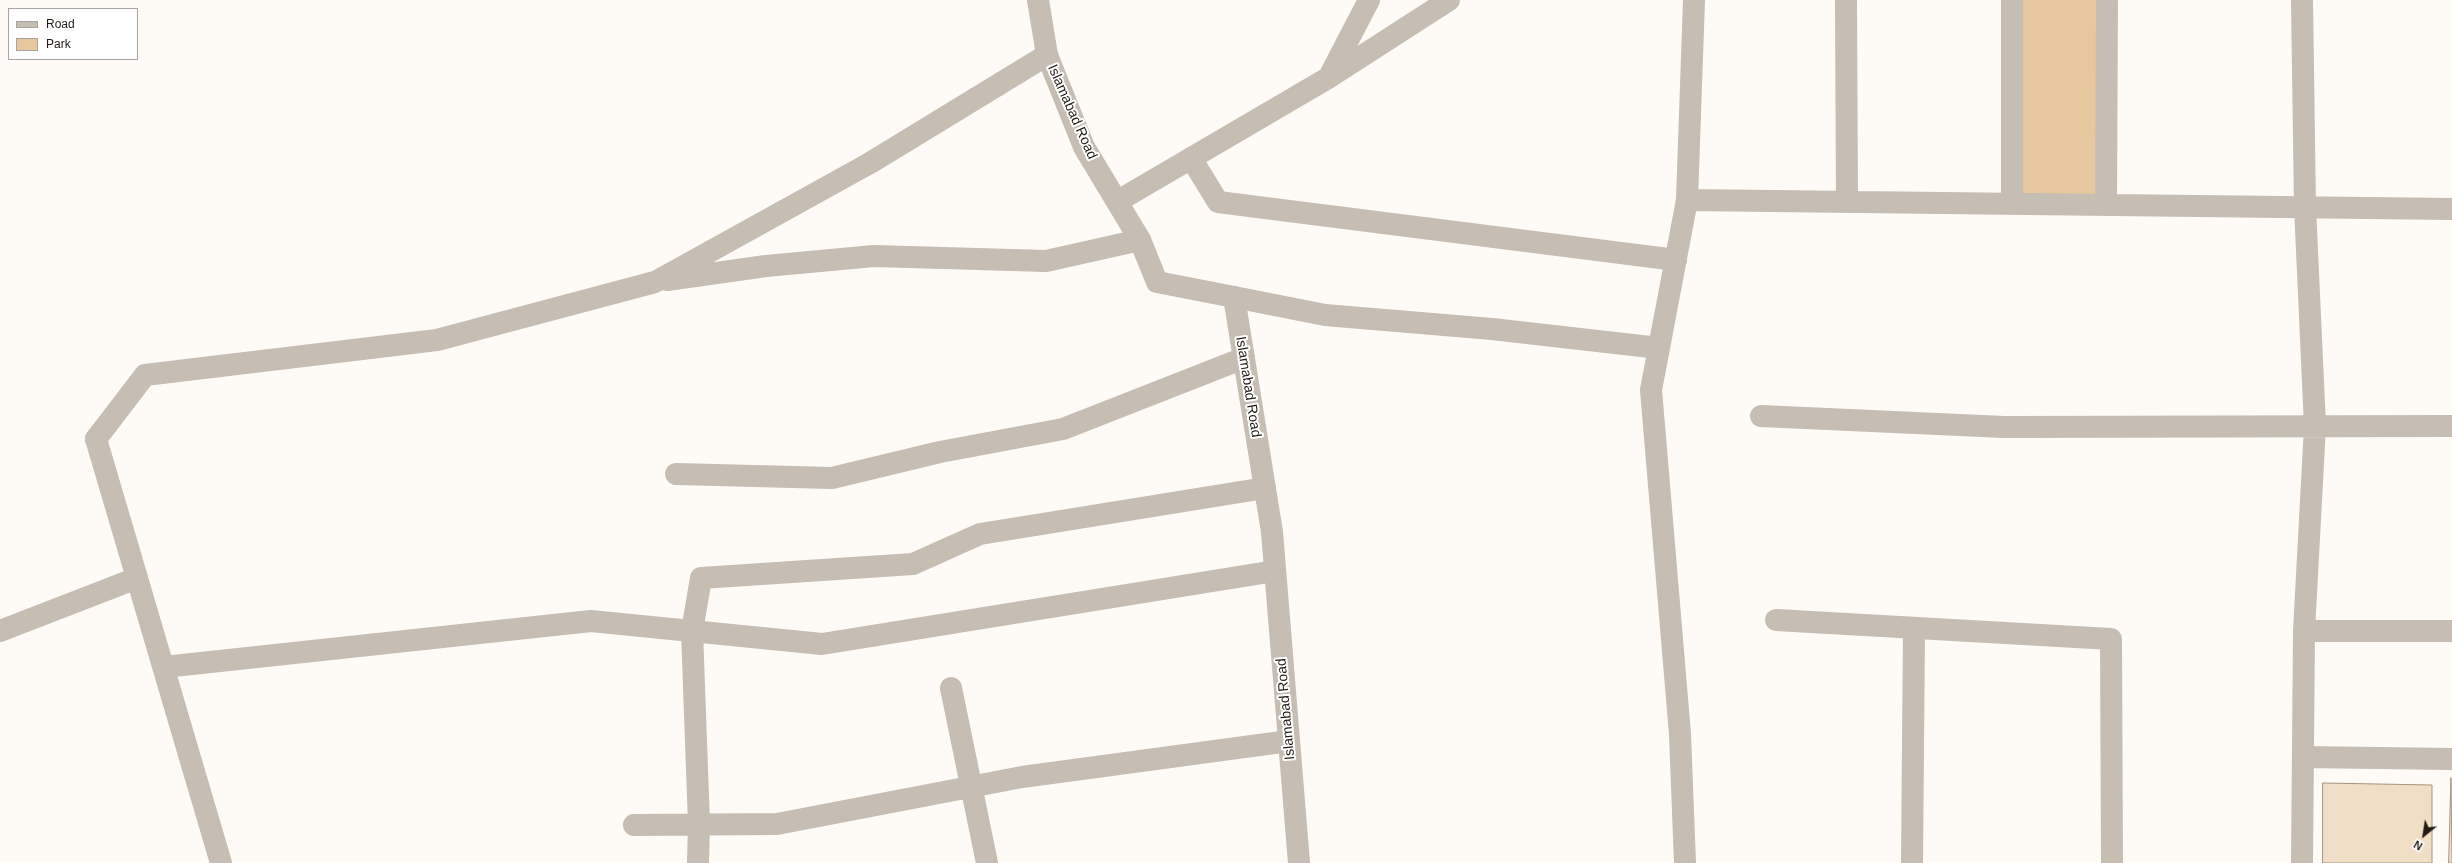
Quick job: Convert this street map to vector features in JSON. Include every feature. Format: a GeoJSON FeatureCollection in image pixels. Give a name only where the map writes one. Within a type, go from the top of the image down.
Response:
{"type":"FeatureCollection","features":[{"type":"Feature","properties":{"kind":"street","name":"Islamabad Road"},"geometry":{"type":"LineString","coordinates":[[1038,0],[1047,55],[1084,147],[1118,201],[1140,240],[1157,282],[1234,297],[1265,488],[1275,571],[1299,863]]}},
{"type":"Feature","properties":{"kind":"street"},"geometry":{"type":"LineString","coordinates":[[1328,78],[1369,0]]}},
{"type":"Feature","properties":{"kind":"street"},"geometry":{"type":"LineString","coordinates":[[1118,201],[1328,78],[1449,0]]}},
{"type":"Feature","properties":{"kind":"street"},"geometry":{"type":"LineString","coordinates":[[1685,863],[1680,734],[1651,390],[1687,200],[1694,0]]}},
{"type":"Feature","properties":{"kind":"street"},"geometry":{"type":"LineString","coordinates":[[1846,0],[1847,202]]}},
{"type":"Feature","properties":{"kind":"street"},"geometry":{"type":"LineString","coordinates":[[2012,0],[2012,204]]}},
{"type":"Feature","properties":{"kind":"street"},"geometry":{"type":"LineString","coordinates":[[2106,205],[2107,0]]}},
{"type":"Feature","properties":{"kind":"street"},"geometry":{"type":"LineString","coordinates":[[2302,0],[2305,207],[2314,426],[2304,631],[2302,863]]}},
{"type":"Feature","properties":{"kind":"street"},"geometry":{"type":"LineString","coordinates":[[655,282],[870,162],[1047,55]]}},
{"type":"Feature","properties":{"kind":"street"},"geometry":{"type":"LineString","coordinates":[[1191,158],[1218,202],[1676,260]]}},
{"type":"Feature","properties":{"kind":"street"},"geometry":{"type":"LineString","coordinates":[[1687,200],[2452,209]]}},
{"type":"Feature","properties":{"kind":"street"},"geometry":{"type":"LineString","coordinates":[[221,863],[96,439],[145,375],[437,340],[655,282],[766,266],[874,256],[1046,261],[1140,240]]}},
{"type":"Feature","properties":{"kind":"street"},"geometry":{"type":"LineString","coordinates":[[1234,297],[1325,316],[1492,329],[1659,348]]}},
{"type":"Feature","properties":{"kind":"street"},"geometry":{"type":"LineString","coordinates":[[676,474],[832,478],[940,452],[1063,429],[1244,358]]}},
{"type":"Feature","properties":{"kind":"street"},"geometry":{"type":"LineString","coordinates":[[1762,416],[2004,427],[2452,426]]}},
{"type":"Feature","properties":{"kind":"street"},"geometry":{"type":"LineString","coordinates":[[698,863],[699,824],[692,631],[701,578],[913,564],[980,534],[1265,488]]}},
{"type":"Feature","properties":{"kind":"street"},"geometry":{"type":"LineString","coordinates":[[164,667],[591,621],[822,644],[1275,571]]}},
{"type":"Feature","properties":{"kind":"street"},"geometry":{"type":"LineString","coordinates":[[0,631],[137,578]]}},
{"type":"Feature","properties":{"kind":"street"},"geometry":{"type":"LineString","coordinates":[[1776,620],[2111,639],[2112,863]]}},
{"type":"Feature","properties":{"kind":"street"},"geometry":{"type":"LineString","coordinates":[[1912,863],[1914,628]]}},
{"type":"Feature","properties":{"kind":"street"},"geometry":{"type":"LineString","coordinates":[[2304,631],[2452,631]]}},
{"type":"Feature","properties":{"kind":"street"},"geometry":{"type":"LineString","coordinates":[[951,688],[970,787],[987,863]]}},
{"type":"Feature","properties":{"kind":"street"},"geometry":{"type":"LineString","coordinates":[[634,824],[777,824],[1022,777],[1289,741]]}},
{"type":"Feature","properties":{"kind":"street"},"geometry":{"type":"LineString","coordinates":[[2304,758],[2452,759]]}},
{"type":"Feature","properties":{"kind":"green space"},"geometry":{"type":"Polygon","coordinates":[[[2012,0],[2107,0],[2106,205],[2012,204],[2012,0]]]}},
{"type":"Feature","properties":{"kind":"building"},"geometry":{"type":"Polygon","coordinates":[[[2451,778],[2452,863],[2449,863],[2451,778]]]}},
{"type":"Feature","properties":{"kind":"building"},"geometry":{"type":"Polygon","coordinates":[[[2323,783],[2432,785],[2432,863],[2323,863],[2323,783]]]}}]}
